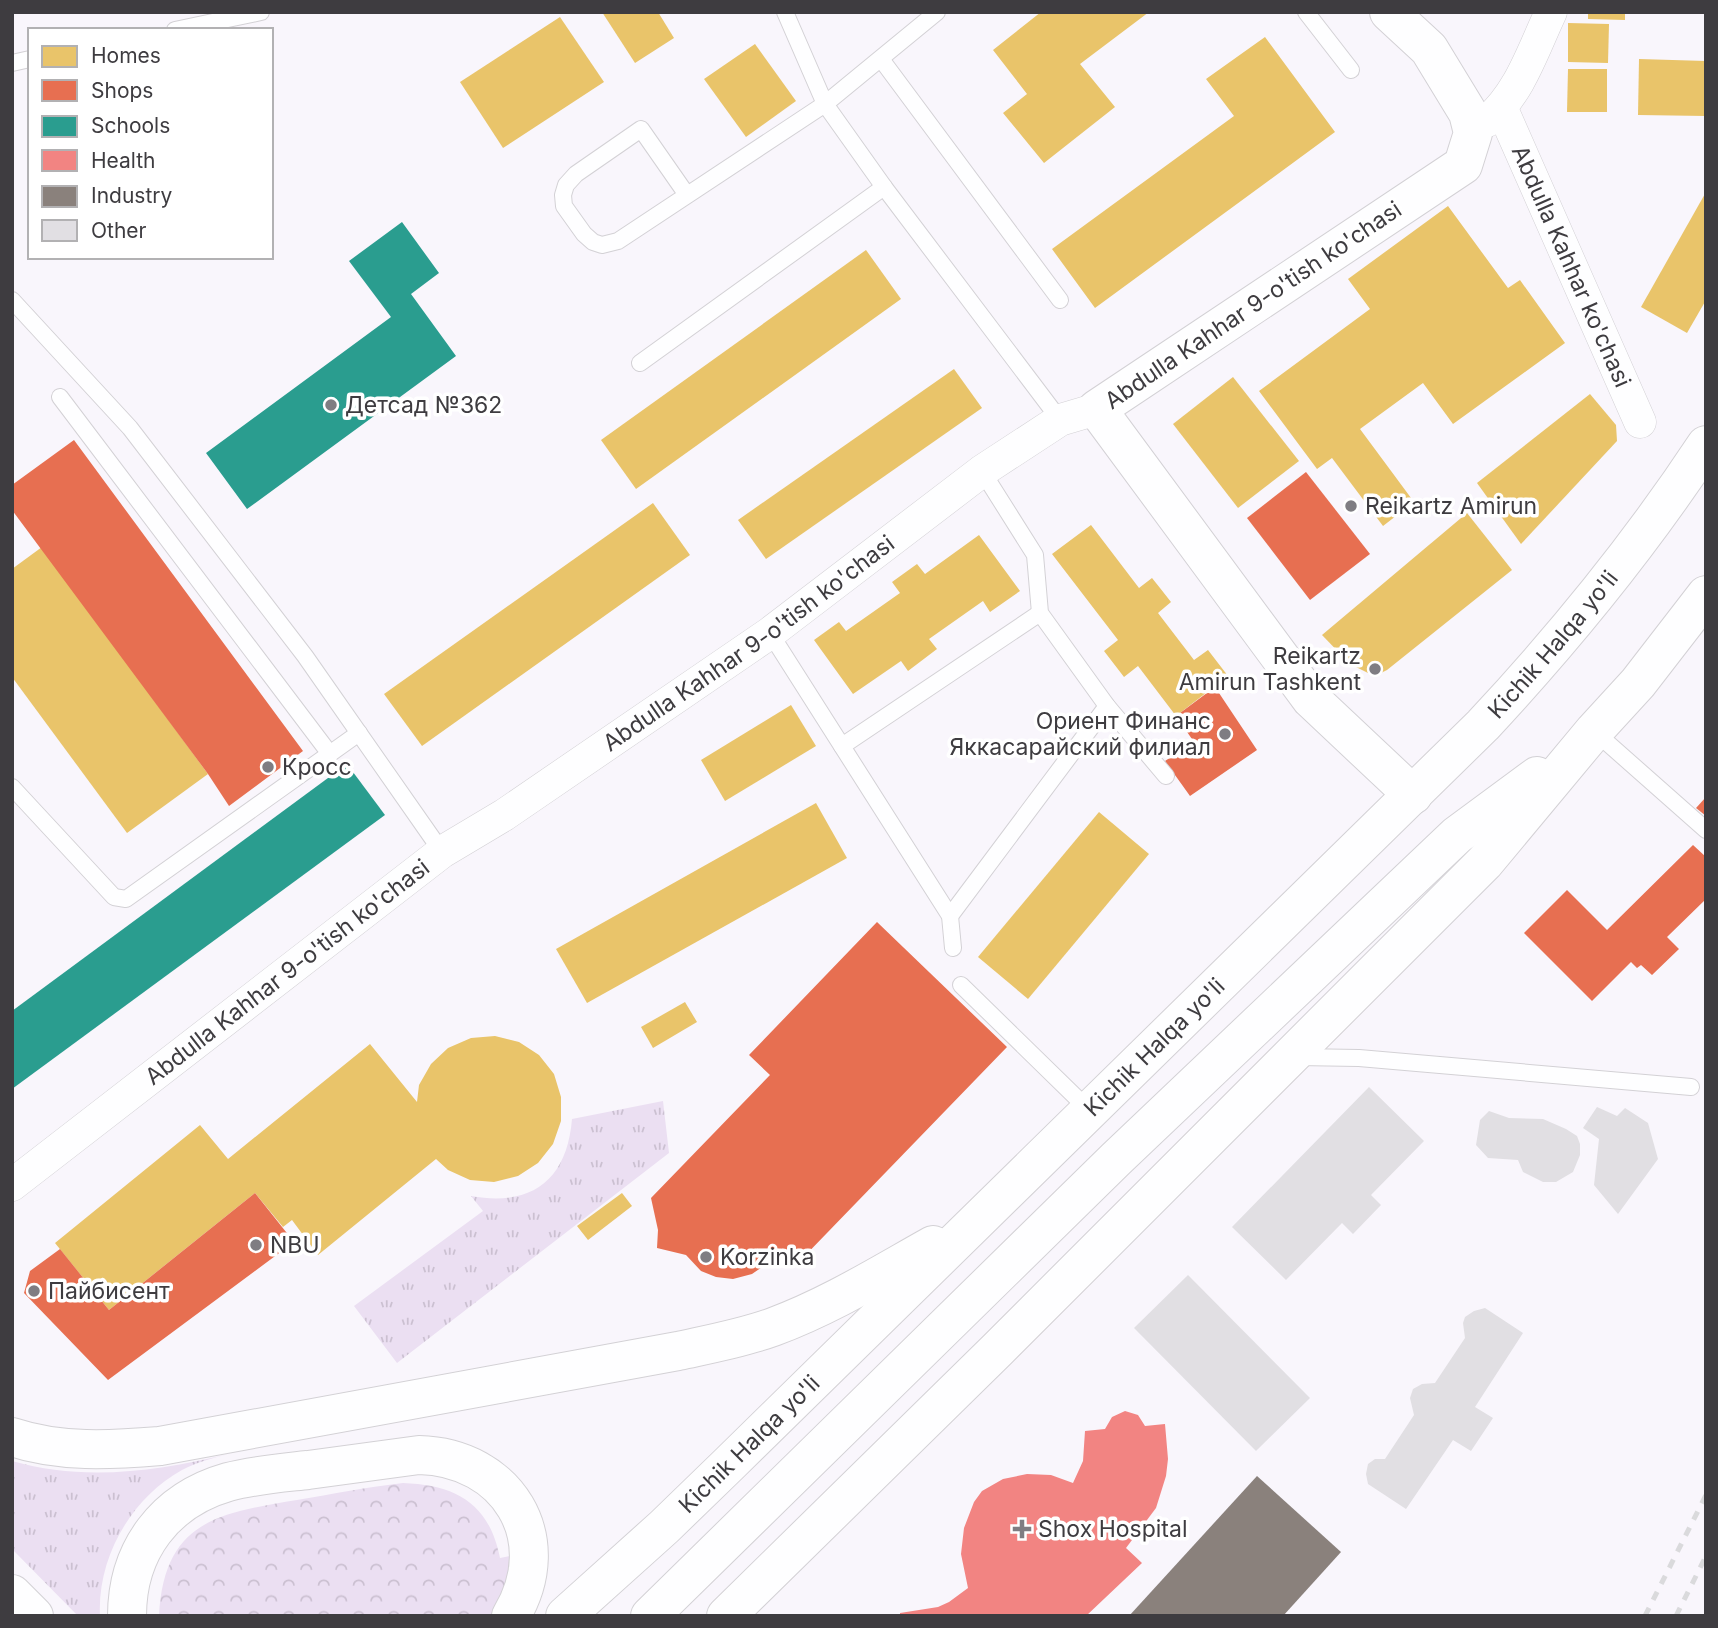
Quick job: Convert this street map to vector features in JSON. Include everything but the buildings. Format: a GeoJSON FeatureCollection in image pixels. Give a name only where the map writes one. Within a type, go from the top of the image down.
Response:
{"type":"FeatureCollection","features":[{"type":"Feature","properties":{"kind":"main road","name":"Abdulla Kahhar ko'chasi"},"geometry":{"type":"LineString","coordinates":[[1389,12],[1429,49],[1481,118]]}},
{"type":"Feature","properties":{"kind":"main road","name":"Abdulla Kahhar 9-o'tish ko'chasi"},"geometry":{"type":"LineString","coordinates":[[1097,409],[1463,165],[1481,118]]}},
{"type":"Feature","properties":{"kind":"main road"},"geometry":{"type":"LineString","coordinates":[[1097,409],[1311,699],[1485,862]]}},
{"type":"Feature","properties":{"kind":"main road","name":"Kichik Halqa yo'li"},"geometry":{"type":"LineString","coordinates":[[565,1616],[664,1527],[1483,725],[1568,631],[1646,530],[1706,444]]}},
{"type":"Feature","properties":{"kind":"main road"},"geometry":{"type":"LineString","coordinates":[[726,1616],[1485,862],[1703,606]]}},
{"type":"Feature","properties":{"kind":"main road"},"geometry":{"type":"LineString","coordinates":[[650,1616],[1116,1159],[1457,835],[1489,814],[1594,732]]}},
{"type":"Feature","properties":{"kind":"main road"},"geometry":{"type":"LineString","coordinates":[[12,1437],[39,1444],[83,1449],[160,1446],[726,1340],[773,1327],[818,1308],[981,1218]]}},
{"type":"Feature","properties":{"kind":"main road"},"geometry":{"type":"LineString","coordinates":[[127,1616],[130,1582],[138,1556],[146,1540],[177,1507],[212,1488],[247,1478],[419,1455],[442,1456],[463,1462],[485,1473],[513,1500],[529,1543],[530,1563],[527,1582],[512,1616]]}},
{"type":"Feature","properties":{"kind":"main road"},"geometry":{"type":"LineString","coordinates":[[12,1594],[34,1616]]}},
{"type":"Feature","properties":{"kind":"street"},"geometry":{"type":"LineString","coordinates":[[1481,118],[1517,85],[1551,12]]}},
{"type":"Feature","properties":{"kind":"street","name":"Abdulla Kahhar ko'chasi"},"geometry":{"type":"LineString","coordinates":[[1481,118],[1640,422]]}},
{"type":"Feature","properties":{"kind":"street","name":"Abdulla Kahhar 9-o'tish ko'chasi"},"geometry":{"type":"LineString","coordinates":[[12,1185],[442,852],[504,814],[770,633],[982,471],[1060,420],[1097,409]]}},
{"type":"Feature","properties":{"kind":"lane"},"geometry":{"type":"LineString","coordinates":[[185,28],[261,12]]}},
{"type":"Feature","properties":{"kind":"lane"},"geometry":{"type":"LineString","coordinates":[[785,12],[825,104],[884,187],[1060,420]]}},
{"type":"Feature","properties":{"kind":"lane"},"geometry":{"type":"LineString","coordinates":[[687,195],[641,129],[576,174],[566,185],[563,195],[564,206],[593,242],[602,245],[618,241],[825,104],[937,12]]}},
{"type":"Feature","properties":{"kind":"lane"},"geometry":{"type":"LineString","coordinates":[[1306,12],[1351,69]]}},
{"type":"Feature","properties":{"kind":"lane"},"geometry":{"type":"LineString","coordinates":[[881,59],[1060,300]]}},
{"type":"Feature","properties":{"kind":"lane"},"geometry":{"type":"LineString","coordinates":[[640,363],[884,187]]}},
{"type":"Feature","properties":{"kind":"lane"},"geometry":{"type":"LineString","coordinates":[[12,300],[130,428],[305,656],[442,852]]}},
{"type":"Feature","properties":{"kind":"lane"},"geometry":{"type":"LineString","coordinates":[[60,397],[330,754]]}},
{"type":"Feature","properties":{"kind":"lane"},"geometry":{"type":"LineString","coordinates":[[982,471],[1035,555],[1040,613],[1107,706],[1166,776]]}},
{"type":"Feature","properties":{"kind":"lane"},"geometry":{"type":"LineString","coordinates":[[842,746],[1040,613]]}},
{"type":"Feature","properties":{"kind":"lane"},"geometry":{"type":"LineString","coordinates":[[770,633],[950,916],[953,948]]}},
{"type":"Feature","properties":{"kind":"lane"},"geometry":{"type":"LineString","coordinates":[[950,916],[1107,706]]}},
{"type":"Feature","properties":{"kind":"lane"},"geometry":{"type":"LineString","coordinates":[[1594,732],[1706,830]]}},
{"type":"Feature","properties":{"kind":"lane"},"geometry":{"type":"LineString","coordinates":[[12,788],[114,897],[126,899],[359,733]]}},
{"type":"Feature","properties":{"kind":"lane"},"geometry":{"type":"LineString","coordinates":[[961,985],[1090,1111]]}},
{"type":"Feature","properties":{"kind":"lane"},"geometry":{"type":"LineString","coordinates":[[1291,1057],[1359,1058],[1690,1087]]}},
{"type":"Feature","properties":{"kind":"green space"},"geometry":{"type":"Polygon","coordinates":[[[663,1101],[669,1153],[397,1363],[354,1306],[483,1211],[471,1196],[512,1197],[528,1193],[542,1184],[554,1173],[563,1158],[572,1119],[663,1101]]]}},
{"type":"Feature","properties":{"kind":"green space"},"geometry":{"type":"Polygon","coordinates":[[[229,1454],[182,1470],[147,1496],[133,1513],[111,1552],[104,1573],[100,1616],[78,1616],[12,1549],[12,1461],[67,1471],[121,1472],[229,1454]]]}},
{"type":"Feature","properties":{"kind":"green space"},"geometry":{"type":"Polygon","coordinates":[[[403,1483],[439,1488],[467,1501],[488,1523],[500,1558],[515,1555],[496,1616],[159,1616],[163,1584],[172,1560],[184,1541],[200,1527],[243,1510],[403,1483]]]}},
{"type":"Feature","properties":{"kind":"railway"},"geometry":{"type":"LineString","coordinates":[[1645,1616],[1706,1495]]}},
{"type":"Feature","properties":{"kind":"railway"},"geometry":{"type":"LineString","coordinates":[[1676,1616],[1706,1556]]}},
{"type":"Feature","properties":{"kind":"place","name":"Детсад №362"},"geometry":{"type":"Point","coordinates":[331,405]}},
{"type":"Feature","properties":{"kind":"place","name":"Reikartz Amirun"},"geometry":{"type":"Point","coordinates":[1351,506]}},
{"type":"Feature","properties":{"kind":"place","name":"Reikartz Amirun Tashkent"},"geometry":{"type":"Point","coordinates":[1375,669]}},
{"type":"Feature","properties":{"kind":"place","name":"Ориент Финанс Яккасарайский филиал"},"geometry":{"type":"Point","coordinates":[1225,734]}},
{"type":"Feature","properties":{"kind":"place","name":"Кросс"},"geometry":{"type":"Point","coordinates":[268,767]}},
{"type":"Feature","properties":{"kind":"place","name":"NBU"},"geometry":{"type":"Point","coordinates":[256,1245]}},
{"type":"Feature","properties":{"kind":"place","name":"Korzinka"},"geometry":{"type":"Point","coordinates":[706,1257]}},
{"type":"Feature","properties":{"kind":"place","name":"Пайбисент"},"geometry":{"type":"Point","coordinates":[34,1291]}},
{"type":"Feature","properties":{"kind":"place","name":"Shox Hospital"},"geometry":{"type":"Point","coordinates":[1022,1529]}}]}
